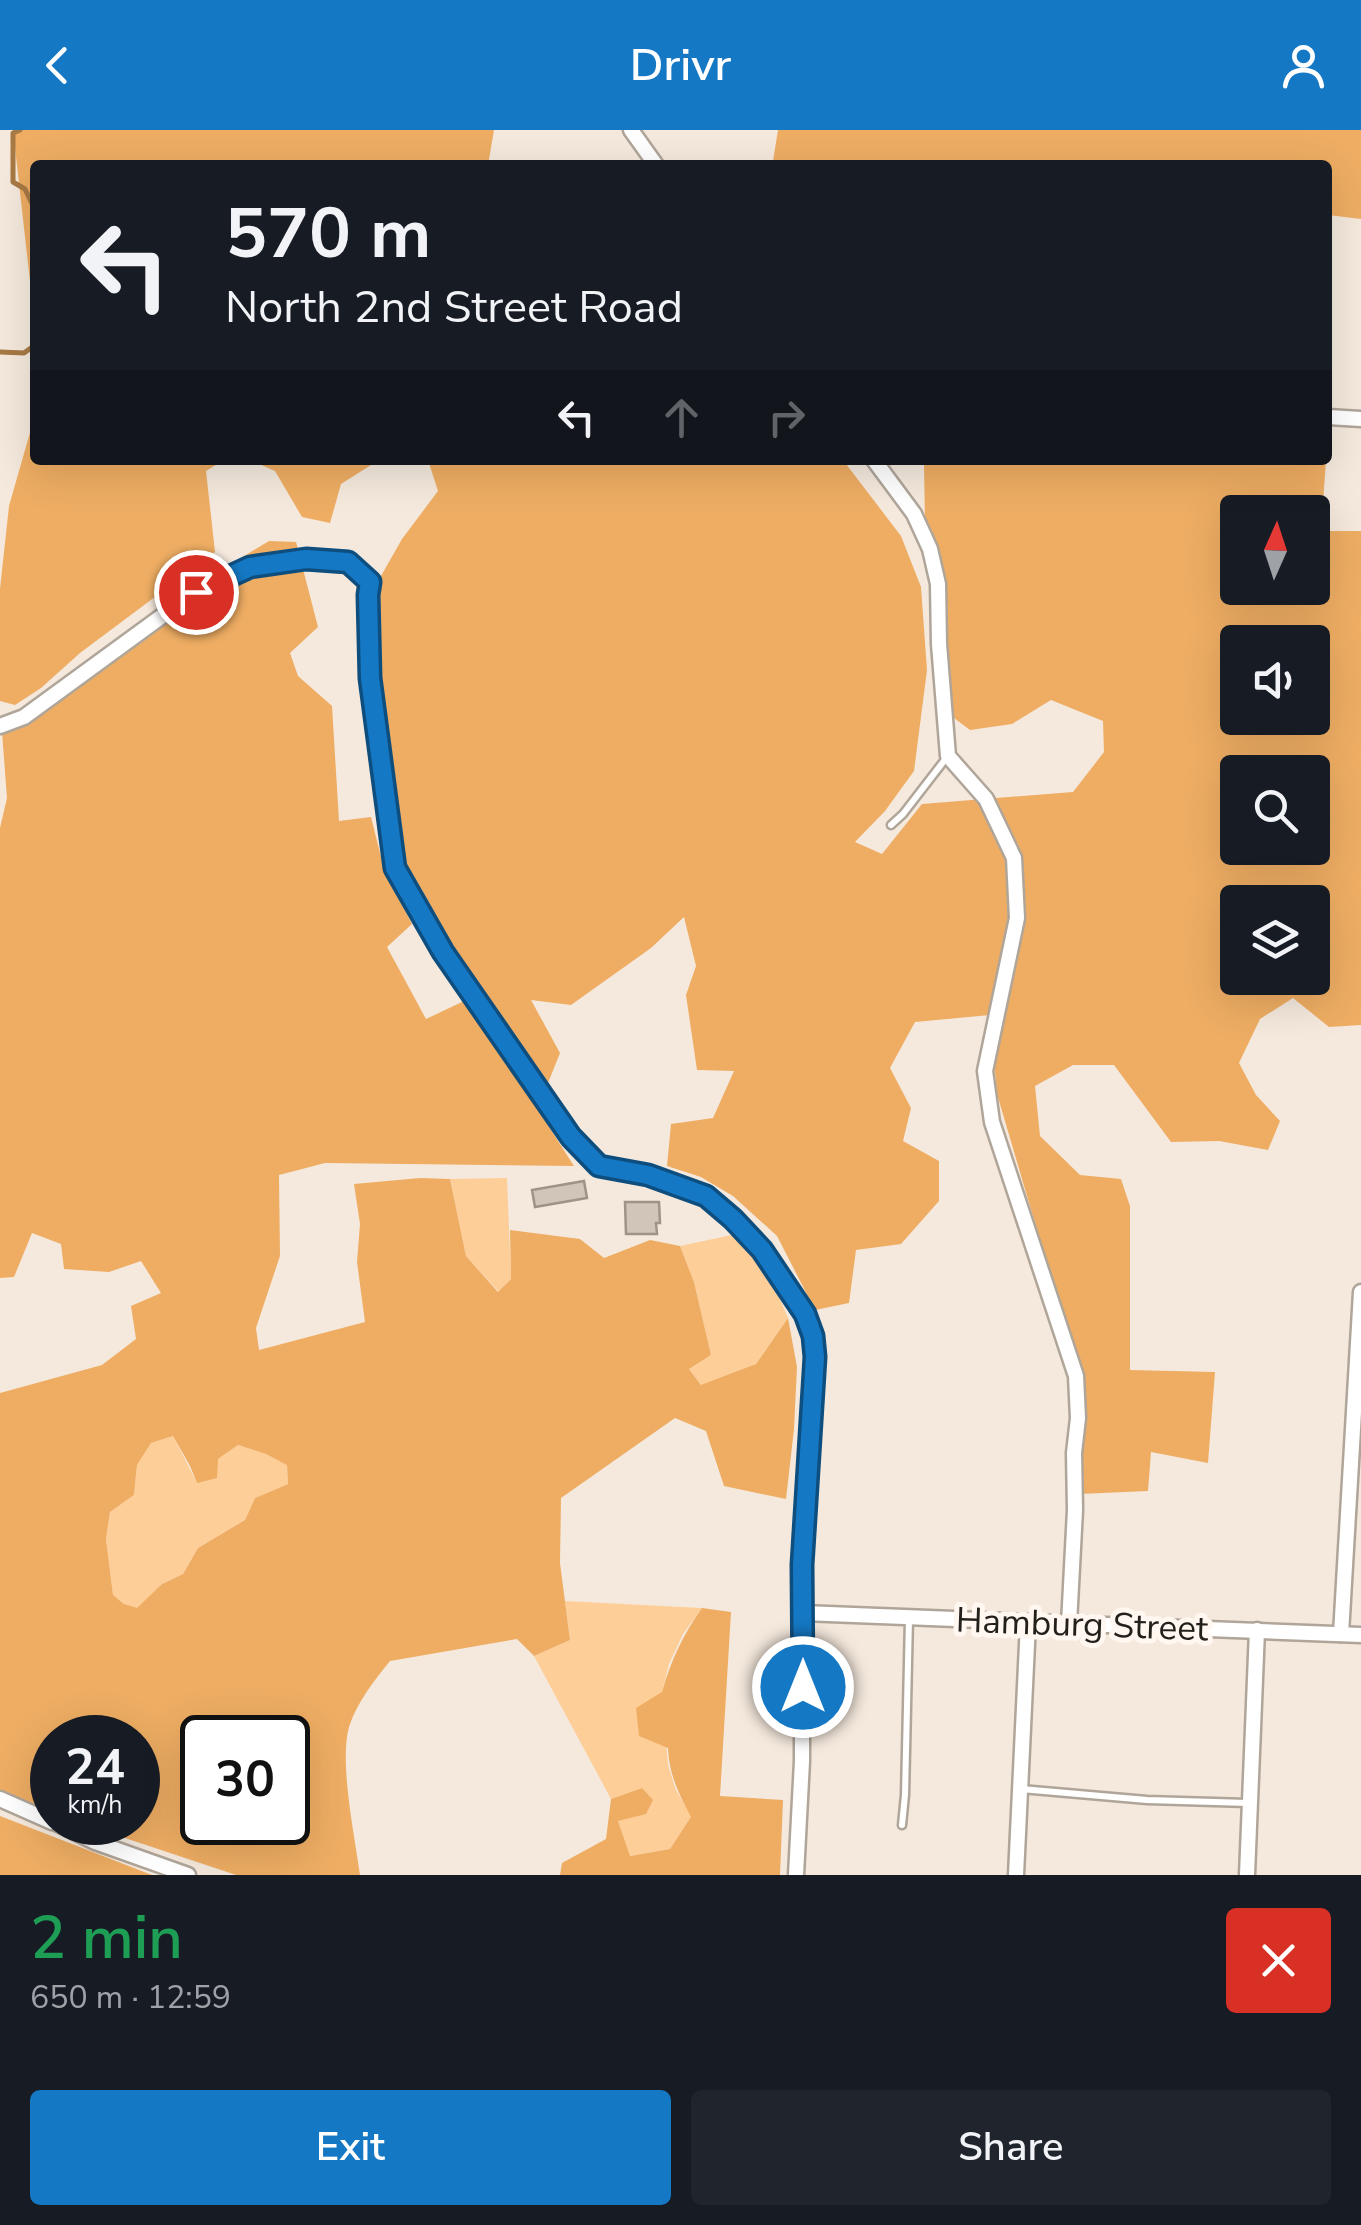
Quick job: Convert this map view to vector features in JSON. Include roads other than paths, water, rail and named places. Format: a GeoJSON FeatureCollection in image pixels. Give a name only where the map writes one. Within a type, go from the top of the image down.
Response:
{"type":"FeatureCollection","features":[{"type":"Feature","properties":{"kind":"street"},"geometry":{"type":"LineString","coordinates":[[631,130],[652,160]]}},
{"type":"Feature","properties":{"kind":"street"},"geometry":{"type":"LineString","coordinates":[[1332,417],[1361,419]]}},
{"type":"Feature","properties":{"kind":"street"},"geometry":{"type":"LineString","coordinates":[[878,465],[914,514],[930,549],[938,584],[948,756],[986,799],[1014,858],[1017,918],[985,1071],[992,1122],[1076,1376],[1076,1510],[1069,1624]]}},
{"type":"Feature","properties":{"kind":"street"},"geometry":{"type":"LineString","coordinates":[[0,726],[24,718],[196,592],[250,567],[306,559],[334,560],[348,562],[370,582],[370,678],[395,868],[443,952],[571,1137],[599,1166],[648,1175],[706,1196],[762,1250],[805,1314],[813,1336],[815,1357],[802,1565],[802,1761],[796,1875]]}},
{"type":"Feature","properties":{"kind":"street"},"geometry":{"type":"LineString","coordinates":[[1341,1634],[1361,1292]]}},
{"type":"Feature","properties":{"kind":"street","name":"Hamburg Street"},"geometry":{"type":"LineString","coordinates":[[803,1613],[1361,1635]]}},
{"type":"Feature","properties":{"kind":"street"},"geometry":{"type":"LineString","coordinates":[[1016,1875],[1028,1623]]}},
{"type":"Feature","properties":{"kind":"street"},"geometry":{"type":"LineString","coordinates":[[1247,1875],[1257,1630]]}},
{"type":"Feature","properties":{"kind":"street"},"geometry":{"type":"LineString","coordinates":[[0,1799],[30,1812]]}},
{"type":"Feature","properties":{"kind":"street"},"geometry":{"type":"LineString","coordinates":[[103,1845],[188,1875]]}},
{"type":"Feature","properties":{"kind":"lane"},"geometry":{"type":"LineString","coordinates":[[891,825],[948,756]]}},
{"type":"Feature","properties":{"kind":"lane"},"geometry":{"type":"LineString","coordinates":[[902,1825],[910,1617]]}},
{"type":"Feature","properties":{"kind":"lane"},"geometry":{"type":"LineString","coordinates":[[1020,1789],[1250,1804]]}},
{"type":"Feature","properties":{"kind":"waterway"},"geometry":{"type":"LineString","coordinates":[[20,130],[13,133],[13,182],[25,189],[30,200]]}},
{"type":"Feature","properties":{"kind":"waterway"},"geometry":{"type":"LineString","coordinates":[[0,352],[24,353],[30,349]]}}]}
